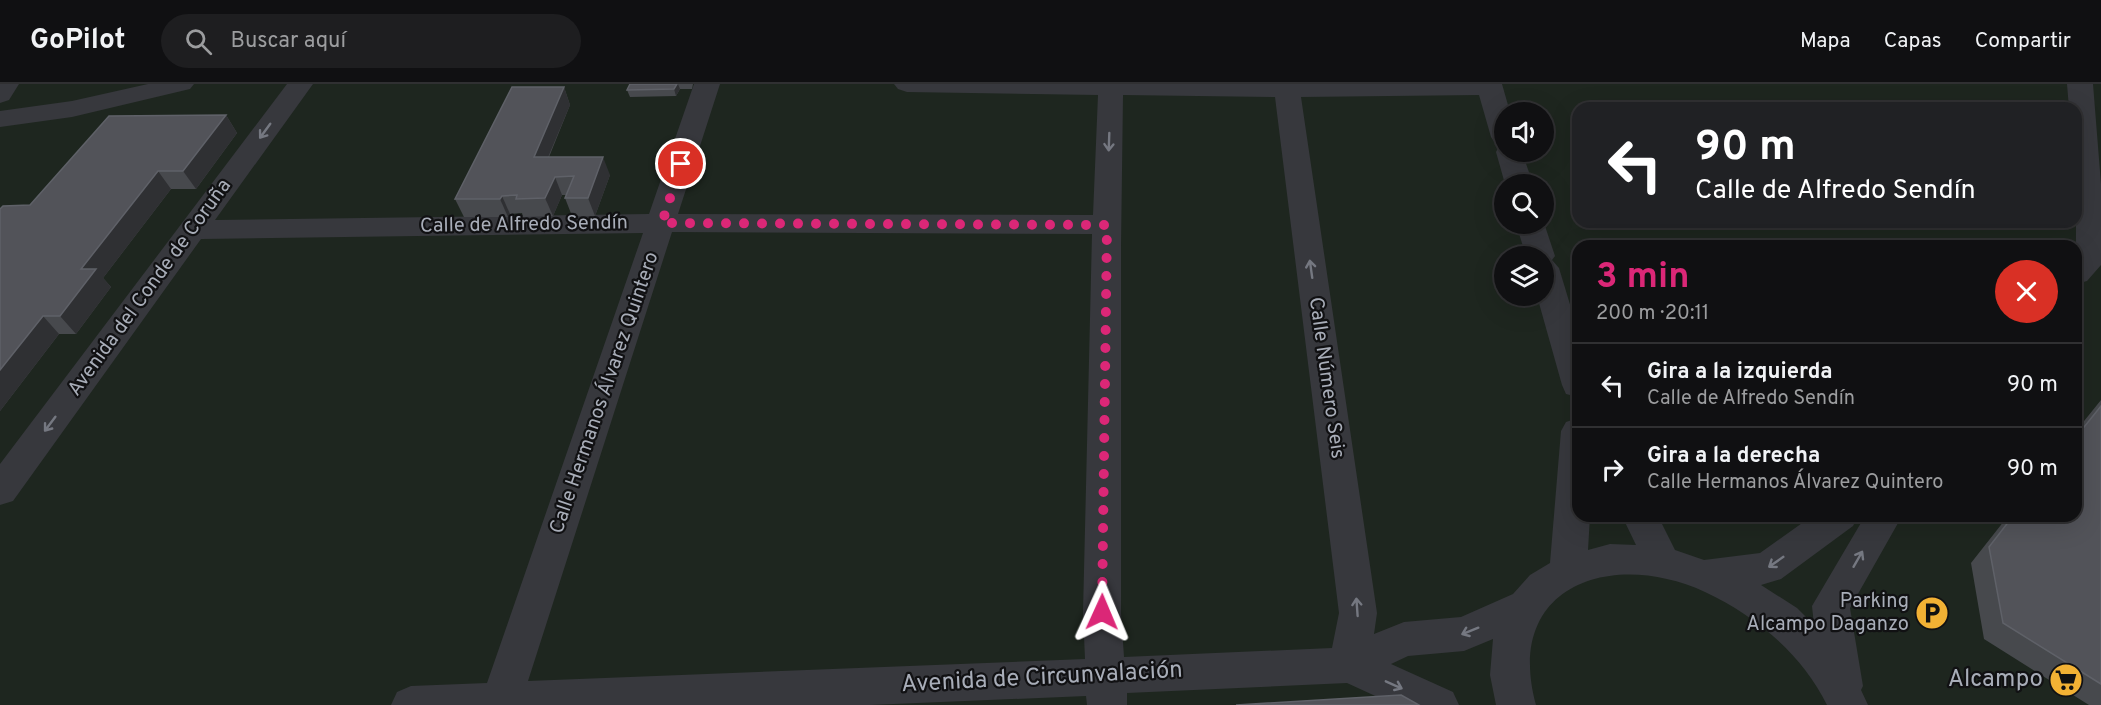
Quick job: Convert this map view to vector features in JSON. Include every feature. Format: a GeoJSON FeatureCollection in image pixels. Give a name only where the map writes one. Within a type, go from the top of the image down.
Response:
{"type":"FeatureCollection","features":[{"type":"Feature","properties":{"kind":"street"},"geometry":{"type":"LineString","coordinates":[[0,95],[6,84]]}},
{"type":"Feature","properties":{"kind":"street"},"geometry":{"type":"LineString","coordinates":[[0,119],[72,109],[182,84]]}},
{"type":"Feature","properties":{"kind":"street","name":"Avenida del Conde de Coruña"},"geometry":{"type":"LineString","coordinates":[[0,491],[300,84]]}},
{"type":"Feature","properties":{"kind":"street","name":"Calle Hermanos Álvarez Quintero"},"geometry":{"type":"LineString","coordinates":[[501,702],[707,84]]}},
{"type":"Feature","properties":{"kind":"street"},"geometry":{"type":"LineString","coordinates":[[907,84],[1287,90],[1489,85],[1494,102]]}},
{"type":"Feature","properties":{"kind":"street"},"geometry":{"type":"LineString","coordinates":[[2080,84],[2095,199],[2090,260],[2082,268]]}},
{"type":"Feature","properties":{"kind":"street"},"geometry":{"type":"LineString","coordinates":[[1106,691],[1102,612],[1111,86]]}},
{"type":"Feature","properties":{"kind":"street","name":"Calle Número Seis"},"geometry":{"type":"LineString","coordinates":[[1287,90],[1358,613],[1349,665]]}},
{"type":"Feature","properties":{"kind":"street","name":"Calle de Alfredo Sendín"},"geometry":{"type":"LineString","coordinates":[[193,230],[662,223],[1107,225]]}},
{"type":"Feature","properties":{"kind":"street"},"geometry":{"type":"LineString","coordinates":[[1554,302],[1572,364]]}},
{"type":"Feature","properties":{"kind":"street"},"geometry":{"type":"LineString","coordinates":[[1568,571],[1572,515]]}},
{"type":"Feature","properties":{"kind":"street"},"geometry":{"type":"LineString","coordinates":[[1643,522],[1663,563]]}},
{"type":"Feature","properties":{"kind":"street"},"geometry":{"type":"LineString","coordinates":[[1706,575],[1768,568],[1832,522]]}},
{"type":"Feature","properties":{"kind":"street"},"geometry":{"type":"LineString","coordinates":[[1846,699],[1831,606],[1880,522]]}},
{"type":"Feature","properties":{"kind":"street"},"geometry":{"type":"LineString","coordinates":[[1516,705],[1510,687],[1510,643],[1523,607],[1542,586],[1568,571],[1612,560],[1663,563],[1706,575],[1746,595],[1785,622],[1818,656],[1846,699]]}},
{"type":"Feature","properties":{"kind":"street","name":"Avenida de Circunvalación"},"geometry":{"type":"LineString","coordinates":[[411,705],[1106,691],[1160,672],[1349,665],[1404,639],[1464,634],[1523,607]]}},
{"type":"Feature","properties":{"kind":"street","name":"Avenida de Circunvalación"},"geometry":{"type":"LineString","coordinates":[[1349,665],[1439,705]]}},
{"type":"Feature","properties":{"kind":"shaded area"},"geometry":{"type":"Polygon","coordinates":[[[0,84],[2101,84],[2101,705],[0,705],[0,84]]]}},
{"type":"Feature","properties":{"kind":"building"},"geometry":{"type":"Polygon","coordinates":[[[630,84],[677,84],[674,89],[627,90],[630,84]]]}},
{"type":"Feature","properties":{"kind":"building"},"geometry":{"type":"Polygon","coordinates":[[[512,87],[564,87],[534,157],[603,157],[588,198],[565,198],[574,176],[555,177],[545,198],[516,199],[517,195],[502,196],[500,199],[455,199],[512,87]]]}},
{"type":"Feature","properties":{"kind":"building"},"geometry":{"type":"Polygon","coordinates":[[[226,115],[183,171],[158,171],[81,269],[96,269],[60,316],[43,316],[0,370],[0,209],[3,206],[30,205],[109,116],[226,115]]]}},
{"type":"Feature","properties":{"kind":"building"},"geometry":{"type":"Polygon","coordinates":[[[2101,406],[2101,684],[2003,623],[1989,547],[2008,522],[2082,522],[2082,430],[2101,406]]]}},
{"type":"Feature","properties":{"kind":"building"},"geometry":{"type":"Polygon","coordinates":[[[1401,695],[1419,705],[1236,705],[1401,695]]]}},
{"type":"Feature","properties":{"kind":"place","name":"Parking Alcampo Daganzo"},"geometry":{"type":"Point","coordinates":[1932,613]}},
{"type":"Feature","properties":{"kind":"place","name":"Alcampo"},"geometry":{"type":"Point","coordinates":[2066,680]}},
{"type":"Feature","properties":{"kind":"route"},"geometry":{"type":"LineString","coordinates":[[681,164],[662,223],[1107,225],[1102,612]]}}]}
